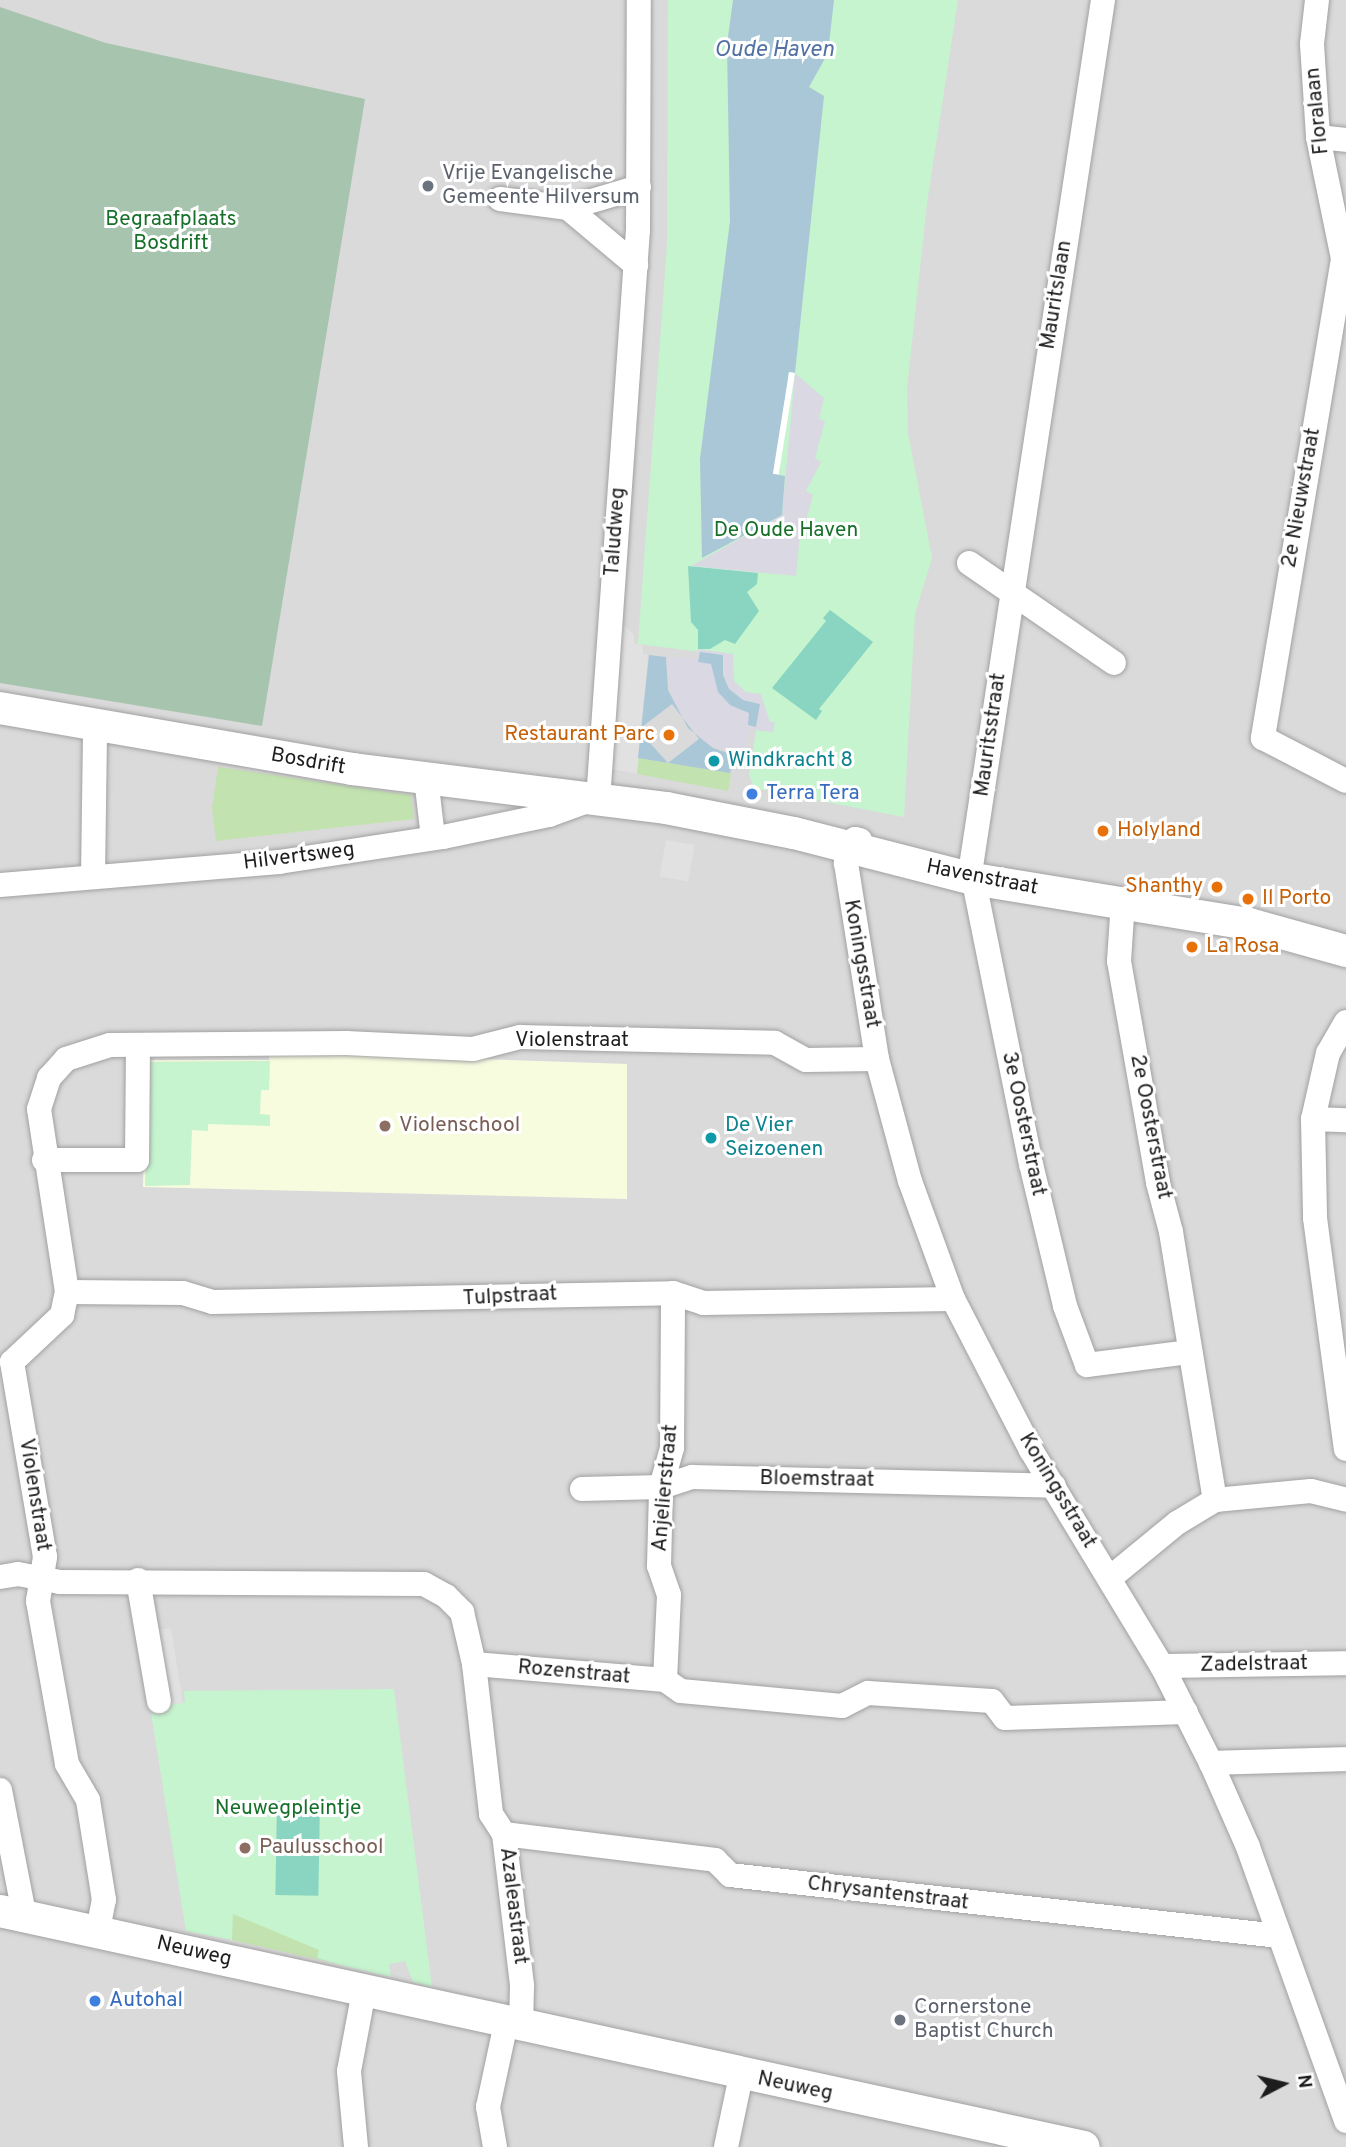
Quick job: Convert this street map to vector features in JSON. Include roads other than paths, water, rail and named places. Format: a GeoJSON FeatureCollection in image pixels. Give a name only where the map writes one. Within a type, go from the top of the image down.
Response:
{"type":"FeatureCollection","features":[{"type":"Feature","properties":{"kind":"street","name":"Taludweg"},"geometry":{"type":"LineString","coordinates":[[603,801],[636,265],[639,187],[639,0]]}},
{"type":"Feature","properties":{"kind":"street","name":"Mauritslaan"},"geometry":{"type":"LineString","coordinates":[[1011,590],[1103,0]]}},
{"type":"Feature","properties":{"kind":"street","name":"Floralaan"},"geometry":{"type":"LineString","coordinates":[[1317,0],[1312,44],[1318,136],[1345,260]]}},
{"type":"Feature","properties":{"kind":"street"},"geometry":{"type":"LineString","coordinates":[[1318,136],[1346,140]]}},
{"type":"Feature","properties":{"kind":"street"},"geometry":{"type":"LineString","coordinates":[[499,199],[568,208],[639,187]]}},
{"type":"Feature","properties":{"kind":"street"},"geometry":{"type":"LineString","coordinates":[[568,208],[636,265]]}},
{"type":"Feature","properties":{"kind":"street","name":"2e Nieuwstraat"},"geometry":{"type":"LineString","coordinates":[[1345,260],[1263,738],[1346,781]]}},
{"type":"Feature","properties":{"kind":"street"},"geometry":{"type":"LineString","coordinates":[[969,563],[1114,663]]}},
{"type":"Feature","properties":{"kind":"street","name":"Mauritsstraat"},"geometry":{"type":"LineString","coordinates":[[972,873],[1011,590]]}},
{"type":"Feature","properties":{"kind":"street","name":"Bosdrift"},"geometry":{"type":"LineString","coordinates":[[0,708],[94,727],[426,778],[603,801]]}},
{"type":"Feature","properties":{"kind":"street"},"geometry":{"type":"LineString","coordinates":[[93,877],[94,727]]}},
{"type":"Feature","properties":{"kind":"street"},"geometry":{"type":"LineString","coordinates":[[426,778],[433,838]]}},
{"type":"Feature","properties":{"kind":"street","name":"Hilvertsweg"},"geometry":{"type":"LineString","coordinates":[[0,885],[279,862],[433,838],[549,815],[603,801]]}},
{"type":"Feature","properties":{"kind":"street","name":"Havenstraat"},"geometry":{"type":"LineString","coordinates":[[603,801],[733,820],[853,844],[972,873],[1249,924],[1346,951]]}},
{"type":"Feature","properties":{"kind":"street","name":"Koningsstraat"},"geometry":{"type":"LineString","coordinates":[[853,844],[846,863],[848,887],[877,1059],[910,1181],[953,1299],[1031,1450],[1162,1666],[1211,1763],[1248,1847],[1346,2121]]}},
{"type":"Feature","properties":{"kind":"street","name":"3e Oosterstraat"},"geometry":{"type":"LineString","coordinates":[[972,873],[1034,1177],[1065,1306],[1087,1365],[1190,1352]]}},
{"type":"Feature","properties":{"kind":"street","name":"2e Oosterstraat"},"geometry":{"type":"LineString","coordinates":[[1124,901],[1119,961],[1216,1500]]}},
{"type":"Feature","properties":{"kind":"street"},"geometry":{"type":"LineString","coordinates":[[1346,1022],[1328,1053],[1313,1119],[1315,1219],[1346,1449]]}},
{"type":"Feature","properties":{"kind":"street","name":"Violenstraat"},"geometry":{"type":"LineString","coordinates":[[99,1930],[104,1900],[88,1800],[67,1763],[38,1601],[45,1557],[6,1361],[62,1315],[67,1292],[44,1160],[39,1110],[49,1078],[66,1059],[88,1049],[346,1043],[473,1049],[520,1037],[775,1043],[806,1060],[877,1059]]}},
{"type":"Feature","properties":{"kind":"street"},"geometry":{"type":"LineString","coordinates":[[44,1160],[137,1160],[138,1046]]}},
{"type":"Feature","properties":{"kind":"street"},"geometry":{"type":"LineString","coordinates":[[1313,1119],[1346,1120]]}},
{"type":"Feature","properties":{"kind":"street","name":"Tulpstraat"},"geometry":{"type":"LineString","coordinates":[[67,1292],[183,1293],[213,1302],[673,1293],[703,1303],[953,1299]]}},
{"type":"Feature","properties":{"kind":"street","name":"Anjelierstraat"},"geometry":{"type":"LineString","coordinates":[[665,1680],[669,1595],[659,1566],[661,1487],[672,1448],[673,1293]]}},
{"type":"Feature","properties":{"kind":"street","name":"Bloemstraat"},"geometry":{"type":"LineString","coordinates":[[582,1489],[661,1487],[692,1477],[1054,1486]]}},
{"type":"Feature","properties":{"kind":"street"},"geometry":{"type":"LineString","coordinates":[[1110,1577],[1177,1523],[1216,1500],[1311,1490],[1346,1500]]}},
{"type":"Feature","properties":{"kind":"street"},"geometry":{"type":"LineString","coordinates":[[0,1577],[42,1577],[60,1583],[138,1580],[424,1584],[446,1596],[461,1612],[474,1664]]}},
{"type":"Feature","properties":{"kind":"street"},"geometry":{"type":"LineString","coordinates":[[138,1580],[159,1701]]}},
{"type":"Feature","properties":{"kind":"street","name":"Zadelstraat"},"geometry":{"type":"LineString","coordinates":[[1162,1666],[1346,1663]]}},
{"type":"Feature","properties":{"kind":"street","name":"Rozenstraat"},"geometry":{"type":"LineString","coordinates":[[474,1664],[665,1680],[681,1691],[842,1706],[868,1693],[992,1701],[1005,1718],[1186,1712]]}},
{"type":"Feature","properties":{"kind":"street","name":"Azaleastraat"},"geometry":{"type":"LineString","coordinates":[[474,1664],[491,1814],[504,1834],[522,1986],[514,2025]]}},
{"type":"Feature","properties":{"kind":"street"},"geometry":{"type":"LineString","coordinates":[[1211,1763],[1346,1759]]}},
{"type":"Feature","properties":{"kind":"street","name":"Neuweg"},"geometry":{"type":"LineString","coordinates":[[0,1790],[12,1912],[741,2076],[1084,2147]]}},
{"type":"Feature","properties":{"kind":"street","name":"Chrysantenstraat"},"geometry":{"type":"LineString","coordinates":[[504,1834],[715,1860],[730,1875],[1279,1936]]}},
{"type":"Feature","properties":{"kind":"street"},"geometry":{"type":"LineString","coordinates":[[356,2147],[349,2071],[364,1991]]}},
{"type":"Feature","properties":{"kind":"street"},"geometry":{"type":"LineString","coordinates":[[495,2147],[488,2107],[514,2025]]}},
{"type":"Feature","properties":{"kind":"street"},"geometry":{"type":"LineString","coordinates":[[726,2147],[741,2076]]}},
{"type":"Feature","properties":{"kind":"water","name":"Oude Haven"},"geometry":{"type":"Polygon","coordinates":[[[733,0],[834,0],[828,53],[809,87],[824,96],[795,373],[789,372],[779,475],[785,476],[782,515],[702,558],[700,459],[730,221],[727,44],[733,0]]]}},
{"type":"Feature","properties":{"kind":"water"},"geometry":{"type":"Polygon","coordinates":[[[700,652],[723,655],[723,675],[729,689],[743,700],[760,704],[756,727],[748,725],[749,713],[730,705],[718,692],[711,664],[698,662],[700,652]]]}},
{"type":"Feature","properties":{"kind":"water"},"geometry":{"type":"Polygon","coordinates":[[[649,655],[666,657],[668,690],[683,718],[672,704],[642,727],[641,733],[668,763],[638,758],[649,655]]]}},
{"type":"Feature","properties":{"kind":"water"},"geometry":{"type":"Polygon","coordinates":[[[695,733],[713,748],[742,758],[741,767],[732,765],[730,773],[668,763],[699,739],[695,733]]]}},
{"type":"Feature","properties":{"kind":"place","name":"Vrije Evangelische Gemeente Hilversum"},"geometry":{"type":"Point","coordinates":[428,186]}},
{"type":"Feature","properties":{"kind":"place","name":"Restaurant Parc"},"geometry":{"type":"Point","coordinates":[669,735]}},
{"type":"Feature","properties":{"kind":"place","name":"Windkracht 8"},"geometry":{"type":"Point","coordinates":[714,761]}},
{"type":"Feature","properties":{"kind":"place","name":"Terra Tera"},"geometry":{"type":"Point","coordinates":[752,794]}},
{"type":"Feature","properties":{"kind":"place","name":"Holyland"},"geometry":{"type":"Point","coordinates":[1103,831]}},
{"type":"Feature","properties":{"kind":"place","name":"Shanthy"},"geometry":{"type":"Point","coordinates":[1217,887]}},
{"type":"Feature","properties":{"kind":"place","name":"Il Porto"},"geometry":{"type":"Point","coordinates":[1248,899]}},
{"type":"Feature","properties":{"kind":"place","name":"La Rosa"},"geometry":{"type":"Point","coordinates":[1192,947]}},
{"type":"Feature","properties":{"kind":"place","name":"Violenschool"},"geometry":{"type":"Point","coordinates":[385,1126]}},
{"type":"Feature","properties":{"kind":"place","name":"De Vier Seizoenen"},"geometry":{"type":"Point","coordinates":[711,1138]}},
{"type":"Feature","properties":{"kind":"place","name":"Paulusschool"},"geometry":{"type":"Point","coordinates":[245,1848]}},
{"type":"Feature","properties":{"kind":"place","name":"Autohal"},"geometry":{"type":"Point","coordinates":[95,2001]}},
{"type":"Feature","properties":{"kind":"place","name":"Cornerstone Baptist Church"},"geometry":{"type":"Point","coordinates":[900,2020]}},
{"type":"Feature","properties":{"kind":"park label","name":"Begraafplaats Bosdrift"},"geometry":{"type":"Point","coordinates":[171,232]}},
{"type":"Feature","properties":{"kind":"park label","name":"De Oude Haven"},"geometry":{"type":"Point","coordinates":[786,531]}},
{"type":"Feature","properties":{"kind":"park label","name":"Neuwegpleintje"},"geometry":{"type":"Point","coordinates":[288,1809]}}]}
